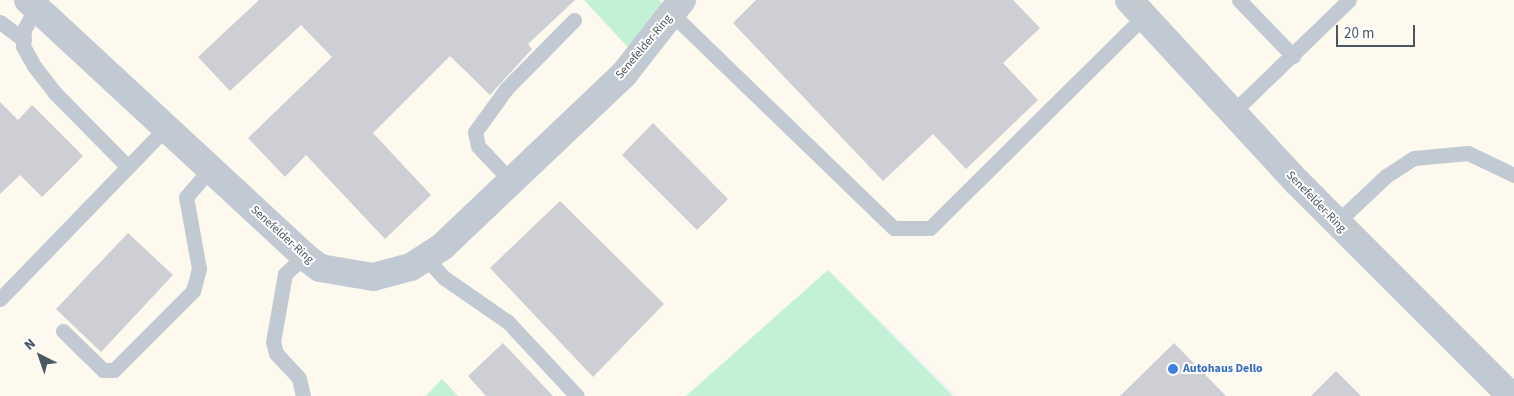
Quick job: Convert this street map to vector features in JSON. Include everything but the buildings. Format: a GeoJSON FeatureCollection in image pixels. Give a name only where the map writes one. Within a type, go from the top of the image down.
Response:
{"type":"FeatureCollection","features":[{"type":"Feature","properties":{"kind":"street","name":"Senefelder-Ring"},"geometry":{"type":"LineString","coordinates":[[32,4],[304,256],[320,268],[374,276],[411,267],[426,258],[625,73],[677,7]]}},
{"type":"Feature","properties":{"kind":"street","name":"Senefelder-Ring"},"geometry":{"type":"LineString","coordinates":[[1137,8],[1336,223],[1511,396]]}},
{"type":"Feature","properties":{"kind":"lane"},"geometry":{"type":"LineString","coordinates":[[1239,0],[1293,56]]}},
{"type":"Feature","properties":{"kind":"lane"},"geometry":{"type":"LineString","coordinates":[[1233,112],[1349,0]]}},
{"type":"Feature","properties":{"kind":"lane"},"geometry":{"type":"LineString","coordinates":[[32,4],[24,30],[24,40],[34,66],[54,92],[128,167]]}},
{"type":"Feature","properties":{"kind":"lane"},"geometry":{"type":"LineString","coordinates":[[677,7],[894,228],[930,228],[1137,8]]}},
{"type":"Feature","properties":{"kind":"lane"},"geometry":{"type":"LineString","coordinates":[[511,181],[478,146],[475,132],[506,89],[574,20]]}},
{"type":"Feature","properties":{"kind":"lane"},"geometry":{"type":"LineString","coordinates":[[0,22],[24,40]]}},
{"type":"Feature","properties":{"kind":"lane"},"geometry":{"type":"LineString","coordinates":[[0,300],[166,128]]}},
{"type":"Feature","properties":{"kind":"lane"},"geometry":{"type":"LineString","coordinates":[[1336,223],[1386,176],[1414,158],[1468,153],[1514,175]]}},
{"type":"Feature","properties":{"kind":"lane"},"geometry":{"type":"LineString","coordinates":[[63,331],[103,370],[114,370],[193,291],[199,269],[186,198],[210,169]]}},
{"type":"Feature","properties":{"kind":"lane"},"geometry":{"type":"LineString","coordinates":[[303,396],[298,378],[276,353],[273,342],[285,274],[304,256]]}},
{"type":"Feature","properties":{"kind":"lane"},"geometry":{"type":"LineString","coordinates":[[426,258],[443,277],[508,322],[577,396]]}},
{"type":"Feature","properties":{"kind":"shaded area"},"geometry":{"type":"Polygon","coordinates":[[[0,0],[1514,0],[1514,396],[958,396],[828,270],[686,396],[458,396],[442,379],[424,396],[0,396],[0,0]]]}},
{"type":"Feature","properties":{"kind":"green space"},"geometry":{"type":"Polygon","coordinates":[[[584,0],[659,0],[671,13],[637,57],[584,0]]]}},
{"type":"Feature","properties":{"kind":"green space"},"geometry":{"type":"Polygon","coordinates":[[[828,270],[953,396],[686,396],[828,270]]]}},
{"type":"Feature","properties":{"kind":"green space"},"geometry":{"type":"Polygon","coordinates":[[[442,379],[458,396],[426,396],[442,379]]]}},
{"type":"Feature","properties":{"kind":"place","name":"Autohaus Dello"},"geometry":{"type":"Point","coordinates":[1173,369]}}]}
